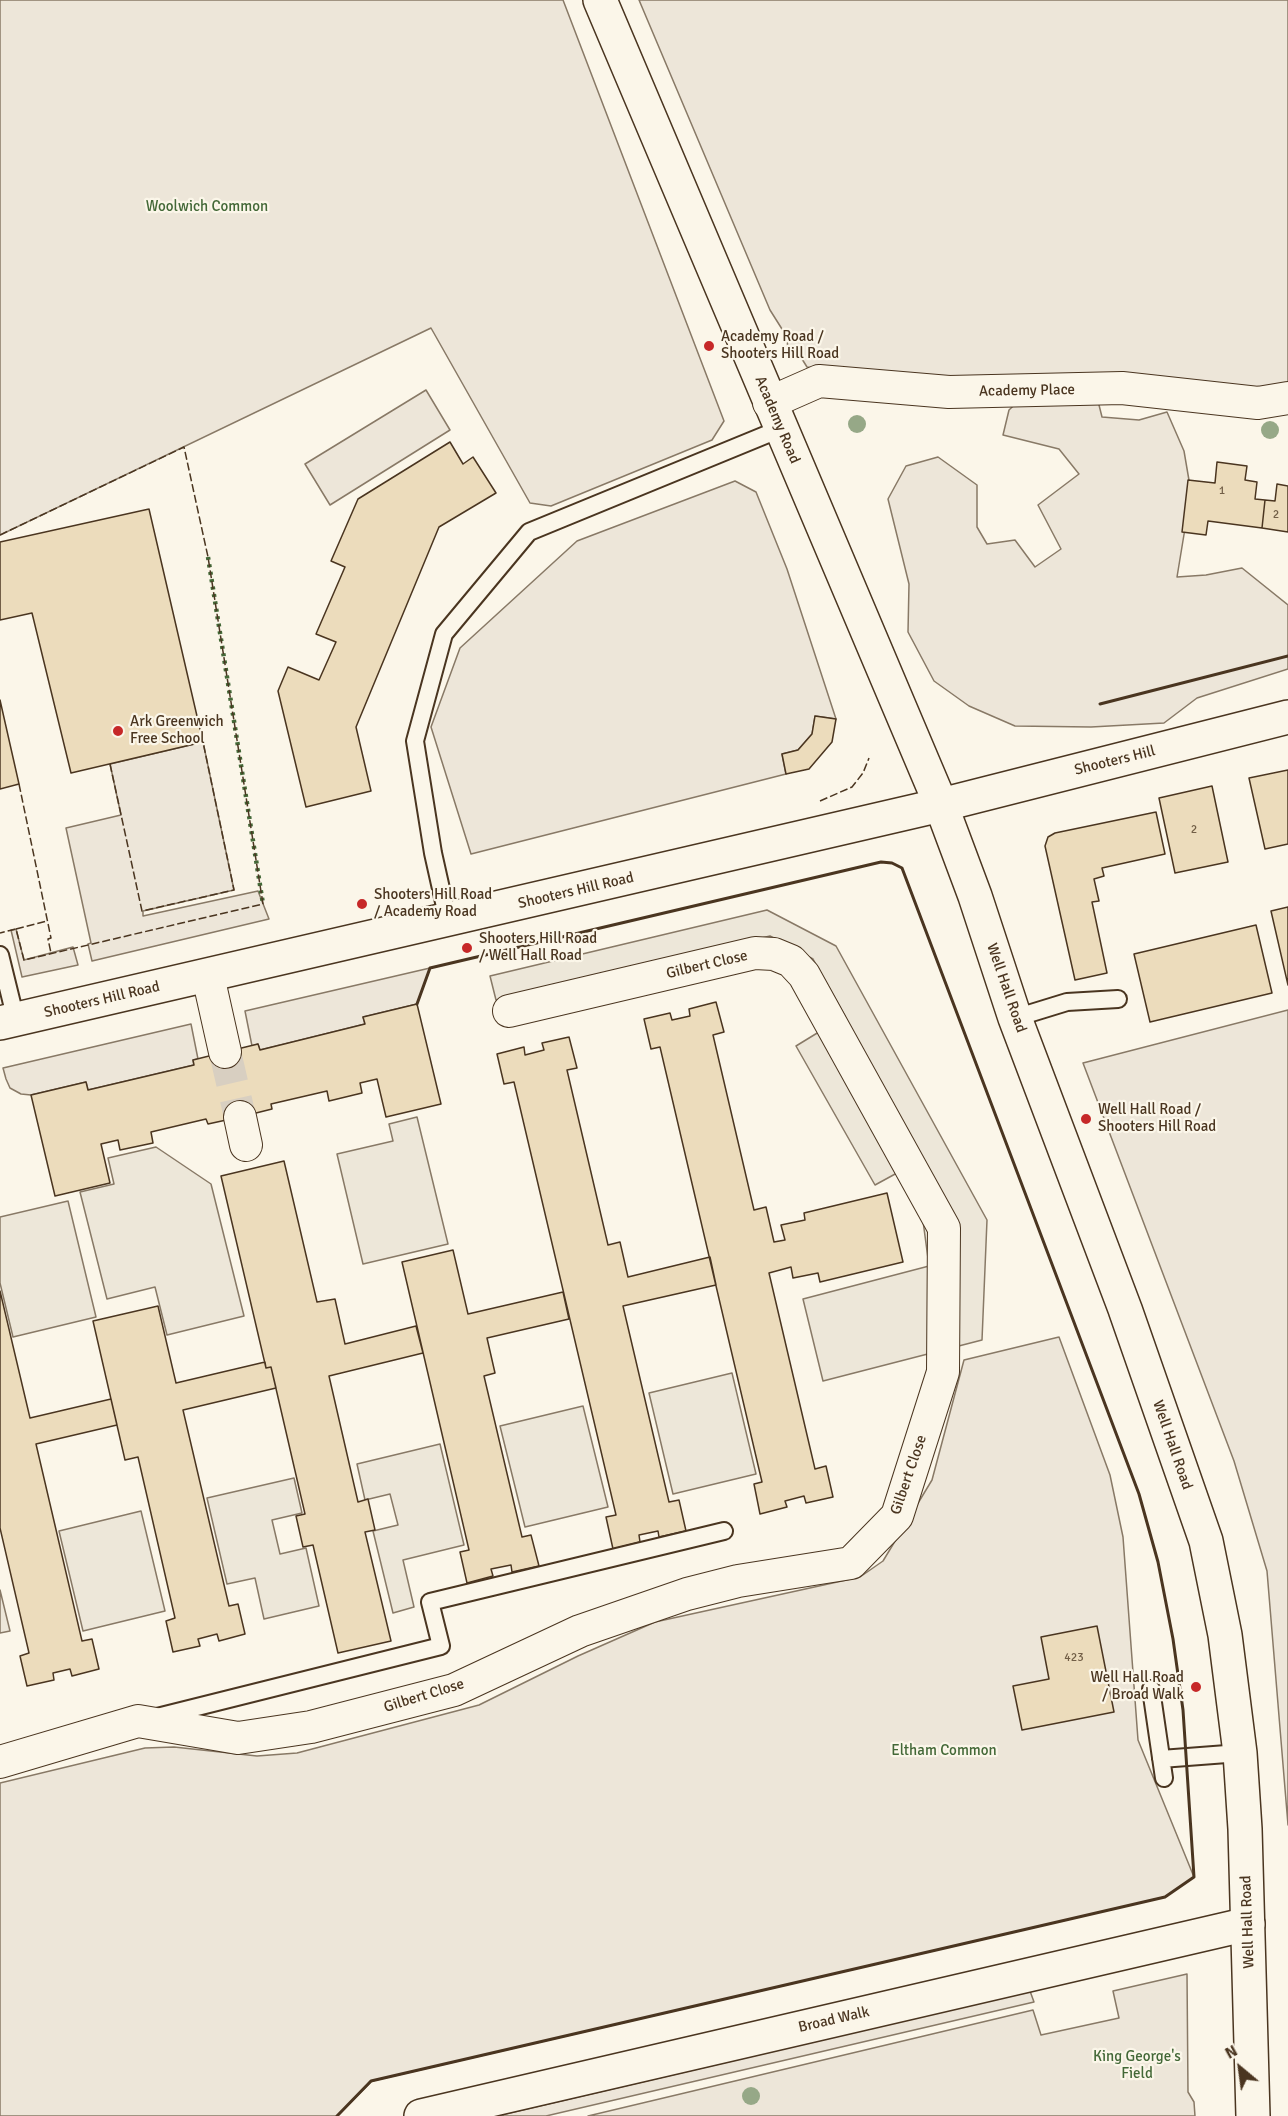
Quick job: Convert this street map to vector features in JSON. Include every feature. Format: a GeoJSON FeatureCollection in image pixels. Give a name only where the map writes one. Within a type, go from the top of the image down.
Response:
{"type":"FeatureCollection","features":[{"type":"Feature","properties":{"kind":"main road","name":"Academy Road"},"geometry":{"type":"LineString","coordinates":[[600,0],[941,805]]}},
{"type":"Feature","properties":{"kind":"main road","name":"Shooters Hill"},"geometry":{"type":"LineString","coordinates":[[941,805],[1288,717]]}},
{"type":"Feature","properties":{"kind":"main road","name":"Shooters Hill Road"},"geometry":{"type":"LineString","coordinates":[[8,1021],[941,805]]}},
{"type":"Feature","properties":{"kind":"main road","name":"Well Hall Road"},"geometry":{"type":"LineString","coordinates":[[941,805],[975,896],[1016,1018],[1125,1309],[1206,1541],[1225,1635],[1240,1753],[1248,1924],[1253,2116]]}},
{"type":"Feature","properties":{"kind":"main road","name":"Broad Walk"},"geometry":{"type":"LineString","coordinates":[[421,2116],[1248,1924]]}},
{"type":"Feature","properties":{"kind":"street","name":"Academy Place"},"geometry":{"type":"LineString","coordinates":[[775,416],[819,381],[949,392],[1122,388],[1258,403],[1288,398]]}},
{"type":"Feature","properties":{"kind":"street","name":"Gilbert Close"},"geometry":{"type":"LineString","coordinates":[[0,1762],[138,1721],[238,1738],[311,1727],[454,1690],[580,1631],[687,1594],[738,1581],[851,1563],[897,1516],[943,1372],[944,1228],[804,975],[791,962],[774,954],[755,954],[509,1011]]}},
{"type":"Feature","properties":{"kind":"street"},"geometry":{"type":"LineString","coordinates":[[208,976],[225,1052]]}},
{"type":"Feature","properties":{"kind":"lane"},"geometry":{"type":"LineString","coordinates":[[448,920],[433,853],[415,741],[444,634],[529,532],[775,416]]}},
{"type":"Feature","properties":{"kind":"lane"},"geometry":{"type":"LineString","coordinates":[[0,955],[8,1021]]}},
{"type":"Feature","properties":{"kind":"lane"},"geometry":{"type":"LineString","coordinates":[[1016,1018],[1067,1002],[1119,999]]}},
{"type":"Feature","properties":{"kind":"lane","name":"Gilbert Close"},"geometry":{"type":"LineString","coordinates":[[138,1721],[441,1646],[430,1602],[724,1531]]}},
{"type":"Feature","properties":{"kind":"lane"},"geometry":{"type":"LineString","coordinates":[[1151,1689],[1164,1778]]}},
{"type":"Feature","properties":{"kind":"lane"},"geometry":{"type":"LineString","coordinates":[[1161,1759],[1240,1753]]}},
{"type":"Feature","properties":{"kind":"green space","name":"Woolwich Common"},"geometry":{"type":"Polygon","coordinates":[[[0,0],[563,0],[724,421],[712,440],[551,506],[530,503],[431,328],[0,535],[0,0]]]}},
{"type":"Feature","properties":{"kind":"green space"},"geometry":{"type":"Polygon","coordinates":[[[639,0],[1288,0],[1288,388],[1094,385],[1102,417],[1139,420],[1167,412],[1184,451],[1191,492],[1177,577],[1206,575],[1242,568],[1288,605],[1288,669],[1197,698],[1164,723],[1091,727],[1015,726],[969,706],[934,681],[908,632],[909,584],[888,499],[906,466],[938,457],[977,485],[977,527],[987,544],[1015,540],[1035,567],[1061,549],[1038,505],[1079,474],[1059,449],[1003,435],[1009,410],[1032,388],[824,370],[807,367],[802,359],[788,352],[787,337],[770,310],[639,0]]]}},
{"type":"Feature","properties":{"kind":"green space"},"geometry":{"type":"Polygon","coordinates":[[[426,390],[450,430],[330,505],[305,464],[426,390]]]}},
{"type":"Feature","properties":{"kind":"green space"},"geometry":{"type":"Polygon","coordinates":[[[735,481],[756,492],[787,569],[836,719],[815,716],[812,734],[798,750],[782,754],[786,774],[471,854],[431,727],[460,648],[577,541],[735,481]]]}},
{"type":"Feature","properties":{"kind":"green space"},"geometry":{"type":"Polygon","coordinates":[[[203,742],[234,890],[143,911],[143,916],[258,891],[269,919],[92,961],[88,944],[91,943],[66,828],[121,815],[110,764],[203,742]]]}},
{"type":"Feature","properties":{"kind":"green space"},"geometry":{"type":"Polygon","coordinates":[[[16,929],[24,960],[73,947],[78,965],[22,977],[11,930],[16,929]]]}},
{"type":"Feature","properties":{"kind":"green space"},"geometry":{"type":"Polygon","coordinates":[[[430,968],[417,1004],[363,1017],[365,1024],[260,1050],[258,1044],[252,1046],[245,1011],[430,968]]]}},
{"type":"Feature","properties":{"kind":"green space"},"geometry":{"type":"Polygon","coordinates":[[[1288,1010],[1288,1825],[1267,1571],[1234,1461],[1083,1063],[1288,1010]]]}},
{"type":"Feature","properties":{"kind":"green space"},"geometry":{"type":"Polygon","coordinates":[[[191,1024],[198,1059],[193,1060],[194,1065],[88,1090],[86,1082],[31,1095],[21,1094],[10,1088],[3,1068],[191,1024]]]}},
{"type":"Feature","properties":{"kind":"green space","name":"Eltham Common"},"geometry":{"type":"Polygon","coordinates":[[[1059,1337],[1110,1475],[1123,1537],[1138,1740],[1194,1877],[1165,1897],[372,2081],[337,2116],[0,2116],[0,1783],[145,1748],[174,1747],[257,1756],[297,1753],[479,1705],[578,1656],[655,1622],[860,1577],[883,1561],[932,1480],[964,1360],[1059,1337]]]}},
{"type":"Feature","properties":{"kind":"green space","name":"King George's Field"},"geometry":{"type":"Polygon","coordinates":[[[1187,1974],[1188,2092],[1194,2102],[1195,2116],[588,2116],[1033,2010],[1041,2035],[1119,2018],[1113,1991],[1187,1974]]]}},
{"type":"Feature","properties":{"kind":"green space"},"geometry":{"type":"Polygon","coordinates":[[[1030,1991],[1034,2002],[546,2116],[497,2116],[1030,1991]]]}},
{"type":"Feature","properties":{"kind":"shaded area"},"geometry":{"type":"Polygon","coordinates":[[[767,910],[836,946],[987,1220],[982,1340],[823,1381],[803,1299],[929,1266],[923,1221],[897,1173],[875,1185],[796,1046],[845,1016],[813,959],[770,936],[496,1000],[490,976],[767,910]]]}},
{"type":"Feature","properties":{"kind":"shaded area"},"geometry":{"type":"Polygon","coordinates":[[[417,1117],[448,1244],[363,1264],[337,1154],[393,1141],[389,1124],[417,1117]]]}},
{"type":"Feature","properties":{"kind":"shaded area"},"geometry":{"type":"Polygon","coordinates":[[[156,1147],[211,1184],[244,1316],[167,1335],[155,1287],[107,1299],[80,1192],[114,1184],[108,1158],[156,1147]]]}},
{"type":"Feature","properties":{"kind":"shaded area"},"geometry":{"type":"Polygon","coordinates":[[[68,1201],[96,1317],[13,1337],[0,1283],[0,1217],[68,1201]]]}},
{"type":"Feature","properties":{"kind":"shaded area"},"geometry":{"type":"Polygon","coordinates":[[[732,1373],[756,1474],[673,1494],[649,1393],[732,1373]]]}},
{"type":"Feature","properties":{"kind":"shaded area"},"geometry":{"type":"Polygon","coordinates":[[[583,1406],[608,1507],[525,1527],[500,1426],[583,1406]]]}},
{"type":"Feature","properties":{"kind":"shaded area"},"geometry":{"type":"Polygon","coordinates":[[[440,1444],[464,1545],[403,1560],[414,1607],[393,1613],[373,1531],[398,1525],[390,1494],[365,1500],[357,1464],[440,1444]]]}},
{"type":"Feature","properties":{"kind":"shaded area"},"geometry":{"type":"Polygon","coordinates":[[[294,1478],[302,1513],[272,1520],[280,1554],[306,1548],[319,1606],[264,1619],[255,1578],[227,1584],[207,1498],[294,1478]]]}},
{"type":"Feature","properties":{"kind":"shaded area"},"geometry":{"type":"Polygon","coordinates":[[[141,1511],[165,1611],[83,1631],[59,1531],[141,1511]]]}},
{"type":"Feature","properties":{"kind":"shaded area"},"geometry":{"type":"Polygon","coordinates":[[[0,1590],[10,1631],[0,1633],[0,1590]]]}},
{"type":"Feature","properties":{"kind":"building"},"geometry":{"type":"Polygon","coordinates":[[[450,442],[463,464],[473,457],[496,493],[439,527],[356,727],[371,791],[306,807],[278,691],[288,667],[319,680],[336,642],[316,634],[345,567],[331,561],[358,499],[450,442]]]}},
{"type":"Feature","properties":{"kind":"building"},"geometry":{"type":"Polygon","coordinates":[[[1217,462],[1247,466],[1245,480],[1257,482],[1255,499],[1265,500],[1262,528],[1208,521],[1206,535],[1182,532],[1188,480],[1215,483],[1217,462]]]}},
{"type":"Feature","properties":{"kind":"building"},"geometry":{"type":"Polygon","coordinates":[[[1277,484],[1288,486],[1288,532],[1262,528],[1265,500],[1275,501],[1277,484]]]}},
{"type":"Feature","properties":{"kind":"building"},"geometry":{"type":"Polygon","coordinates":[[[149,509],[203,742],[71,773],[32,613],[0,620],[0,542],[149,509]]]}},
{"type":"Feature","properties":{"kind":"building"},"geometry":{"type":"Polygon","coordinates":[[[0,700],[19,784],[0,789],[0,700]]]}},
{"type":"Feature","properties":{"kind":"building"},"geometry":{"type":"Polygon","coordinates":[[[815,716],[836,719],[832,742],[809,769],[786,774],[782,754],[798,750],[812,734],[815,716]]]}},
{"type":"Feature","properties":{"kind":"building"},"geometry":{"type":"Polygon","coordinates":[[[1288,770],[1288,844],[1265,849],[1249,778],[1288,770]]]}},
{"type":"Feature","properties":{"kind":"building"},"geometry":{"type":"Polygon","coordinates":[[[1212,786],[1228,862],[1175,873],[1159,798],[1212,786]]]}},
{"type":"Feature","properties":{"kind":"building"},"geometry":{"type":"Polygon","coordinates":[[[1156,812],[1165,854],[1102,868],[1104,876],[1094,879],[1099,901],[1092,902],[1107,973],[1075,980],[1045,846],[1048,837],[1055,833],[1156,812]]]}},
{"type":"Feature","properties":{"kind":"building"},"geometry":{"type":"Polygon","coordinates":[[[1288,907],[1288,985],[1271,911],[1288,907]]]}},
{"type":"Feature","properties":{"kind":"building"},"geometry":{"type":"Polygon","coordinates":[[[1256,925],[1272,993],[1150,1022],[1134,954],[1256,925]]]}},
{"type":"Feature","properties":{"kind":"building"},"geometry":{"type":"Polygon","coordinates":[[[716,1002],[724,1032],[713,1035],[754,1210],[766,1207],[774,1242],[785,1240],[781,1225],[805,1220],[804,1213],[887,1193],[903,1262],[820,1282],[818,1273],[793,1278],[791,1267],[769,1273],[815,1469],[826,1466],[833,1497],[806,1503],[804,1496],[785,1501],[787,1507],[760,1514],[754,1484],[762,1482],[660,1047],[651,1049],[644,1019],[670,1013],[672,1020],[690,1016],[689,1009],[716,1002]]]}},
{"type":"Feature","properties":{"kind":"building"},"geometry":{"type":"Polygon","coordinates":[[[417,1004],[441,1104],[386,1117],[377,1079],[360,1083],[362,1093],[329,1101],[327,1091],[271,1104],[272,1109],[240,1117],[208,1124],[206,1119],[151,1132],[153,1143],[120,1150],[118,1140],[101,1144],[110,1183],[55,1196],[31,1095],[86,1082],[88,1090],[194,1065],[193,1060],[258,1044],[260,1050],[365,1024],[363,1017],[417,1004]]]}},
{"type":"Feature","properties":{"kind":"building"},"geometry":{"type":"Polygon","coordinates":[[[569,1037],[577,1068],[567,1070],[608,1245],[620,1242],[628,1277],[710,1257],[716,1285],[623,1306],[669,1502],[679,1500],[686,1531],[659,1537],[658,1531],[639,1535],[640,1542],[613,1549],[606,1517],[616,1515],[514,1082],[504,1084],[497,1054],[524,1047],[525,1055],[544,1050],[542,1043],[569,1037]]]}},
{"type":"Feature","properties":{"kind":"building"},"geometry":{"type":"Polygon","coordinates":[[[284,1161],[317,1302],[335,1299],[345,1344],[416,1326],[423,1353],[329,1376],[358,1502],[368,1499],[375,1530],[365,1532],[391,1641],[338,1653],[313,1545],[303,1547],[296,1516],[305,1514],[271,1367],[266,1368],[221,1176],[284,1161]]]}},
{"type":"Feature","properties":{"kind":"building"},"geometry":{"type":"Polygon","coordinates":[[[453,1250],[468,1314],[563,1292],[569,1319],[487,1338],[495,1373],[484,1376],[522,1537],[531,1535],[539,1566],[512,1572],[511,1565],[491,1569],[493,1576],[467,1583],[460,1552],[469,1550],[402,1262],[453,1250]]]}},
{"type":"Feature","properties":{"kind":"building"},"geometry":{"type":"Polygon","coordinates":[[[0,1291],[30,1418],[111,1399],[117,1425],[36,1444],[82,1641],[92,1639],[99,1669],[72,1676],[70,1669],[53,1673],[54,1680],[27,1686],[20,1656],[29,1653],[0,1528],[0,1291]]]}},
{"type":"Feature","properties":{"kind":"building"},"geometry":{"type":"Polygon","coordinates":[[[158,1306],[176,1383],[265,1362],[266,1368],[271,1367],[276,1388],[183,1410],[229,1606],[238,1604],[245,1634],[219,1641],[217,1634],[198,1639],[200,1646],[173,1652],[166,1621],[175,1618],[138,1457],[125,1460],[93,1321],[158,1306]]]}},
{"type":"Feature","properties":{"kind":"building"},"geometry":{"type":"Polygon","coordinates":[[[1097,1626],[1114,1712],[1022,1730],[1013,1686],[1049,1679],[1041,1637],[1097,1626]]]}},
{"type":"Feature","properties":{"kind":"tunnel"},"geometry":{"type":"LineString","coordinates":[[225,1052],[240,1117]]}},
{"type":"Feature","properties":{"kind":"hedge"},"geometry":{"type":"LineString","coordinates":[[208,557],[263,904]]}},
{"type":"Feature","properties":{"kind":"fence"},"geometry":{"type":"LineString","coordinates":[[0,535],[184,447],[208,557],[263,904],[24,960],[16,929],[0,933]]}},
{"type":"Feature","properties":{"kind":"fence"},"geometry":{"type":"LineString","coordinates":[[110,764],[142,911],[234,890],[203,742]]}},
{"type":"Feature","properties":{"kind":"fence"},"geometry":{"type":"LineString","coordinates":[[820,801],[852,787],[863,773],[869,758]]}},
{"type":"Feature","properties":{"kind":"fence"},"geometry":{"type":"LineString","coordinates":[[19,784],[51,938],[48,939],[51,953]]}},
{"type":"Feature","properties":{"kind":"fence"},"geometry":{"type":"LineString","coordinates":[[16,929],[47,921]]}},
{"type":"Feature","properties":{"kind":"wall"},"geometry":{"type":"LineString","coordinates":[[1100,704],[1288,656]]}},
{"type":"Feature","properties":{"kind":"wall"},"geometry":{"type":"LineString","coordinates":[[337,2116],[371,2081],[1165,1897],[1194,1877],[1183,1710],[1173,1639],[1158,1562],[1139,1494],[902,868],[892,863],[881,862],[430,968],[417,1004]]}},
{"type":"Feature","properties":{"kind":"place","name":"Academy Road / Shooters Hill Road"},"geometry":{"type":"Point","coordinates":[709,346]}},
{"type":"Feature","properties":{"kind":"place","name":"Ark Greenwich Free School"},"geometry":{"type":"Point","coordinates":[118,731]}},
{"type":"Feature","properties":{"kind":"place","name":"Shooters Hill Road / Academy Road"},"geometry":{"type":"Point","coordinates":[362,904]}},
{"type":"Feature","properties":{"kind":"place","name":"Shooters Hill Road / Well Hall Road"},"geometry":{"type":"Point","coordinates":[467,948]}},
{"type":"Feature","properties":{"kind":"place","name":"Well Hall Road / Shooters Hill Road"},"geometry":{"type":"Point","coordinates":[1086,1119]}},
{"type":"Feature","properties":{"kind":"place","name":"Well Hall Road / Broad Walk"},"geometry":{"type":"Point","coordinates":[1196,1687]}}]}
